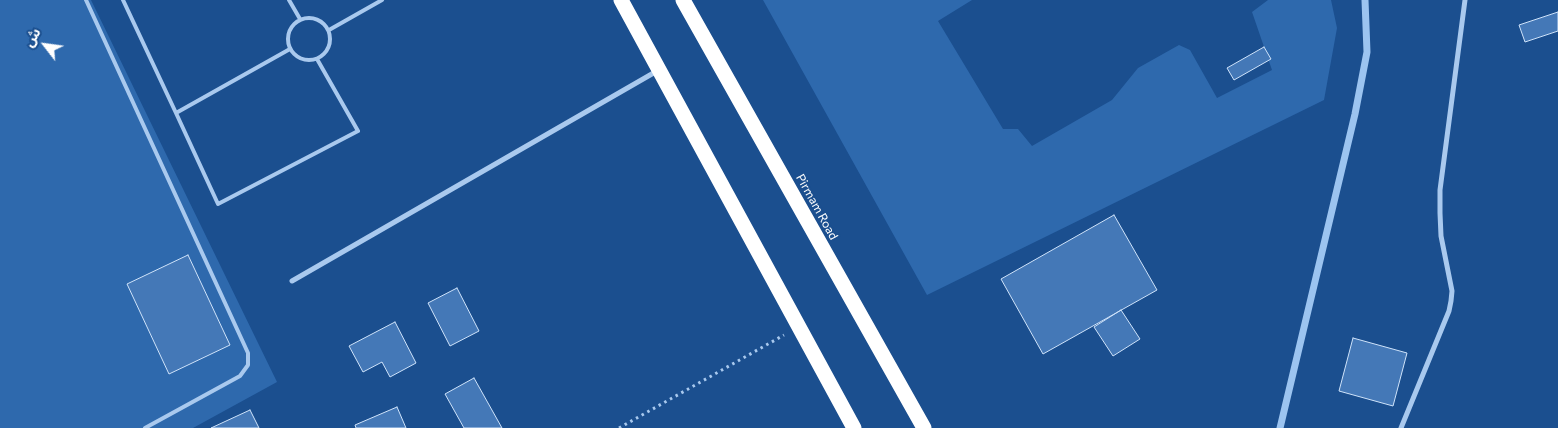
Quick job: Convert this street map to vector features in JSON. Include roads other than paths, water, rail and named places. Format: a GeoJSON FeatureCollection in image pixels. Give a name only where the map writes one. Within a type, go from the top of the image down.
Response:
{"type":"FeatureCollection","features":[{"type":"Feature","properties":{"kind":"highway"},"geometry":{"type":"LineString","coordinates":[[622,0],[854,428]]}},
{"type":"Feature","properties":{"kind":"highway","name":"Pirmam Road"},"geometry":{"type":"LineString","coordinates":[[683,0],[924,428]]}},
{"type":"Feature","properties":{"kind":"street"},"geometry":{"type":"LineString","coordinates":[[1401,428],[1451,301],[1452,291],[1441,236],[1440,190],[1465,0]]}},
{"type":"Feature","properties":{"kind":"street"},"geometry":{"type":"LineString","coordinates":[[292,281],[660,70]]}},
{"type":"Feature","properties":{"kind":"lane"},"geometry":{"type":"LineString","coordinates":[[86,0],[248,353],[248,365],[240,376],[145,428]]}},
{"type":"Feature","properties":{"kind":"lane"},"geometry":{"type":"LineString","coordinates":[[123,0],[218,204],[358,131],[317,59]]}},
{"type":"Feature","properties":{"kind":"lane"},"geometry":{"type":"LineString","coordinates":[[289,0],[300,20]]}},
{"type":"Feature","properties":{"kind":"lane"},"geometry":{"type":"LineString","coordinates":[[329,30],[382,0]]}},
{"type":"Feature","properties":{"kind":"lane"},"geometry":{"type":"LineString","coordinates":[[311,17],[317,19],[326,25],[329,30],[331,37],[328,50],[317,59],[311,61],[299,58],[290,49],[288,43],[290,29],[294,23],[300,20],[311,17]]}},
{"type":"Feature","properties":{"kind":"lane"},"geometry":{"type":"LineString","coordinates":[[176,112],[290,49]]}},
{"type":"Feature","properties":{"kind":"waterway"},"geometry":{"type":"LineString","coordinates":[[1280,428],[1355,114],[1367,52],[1365,0]]}}]}
